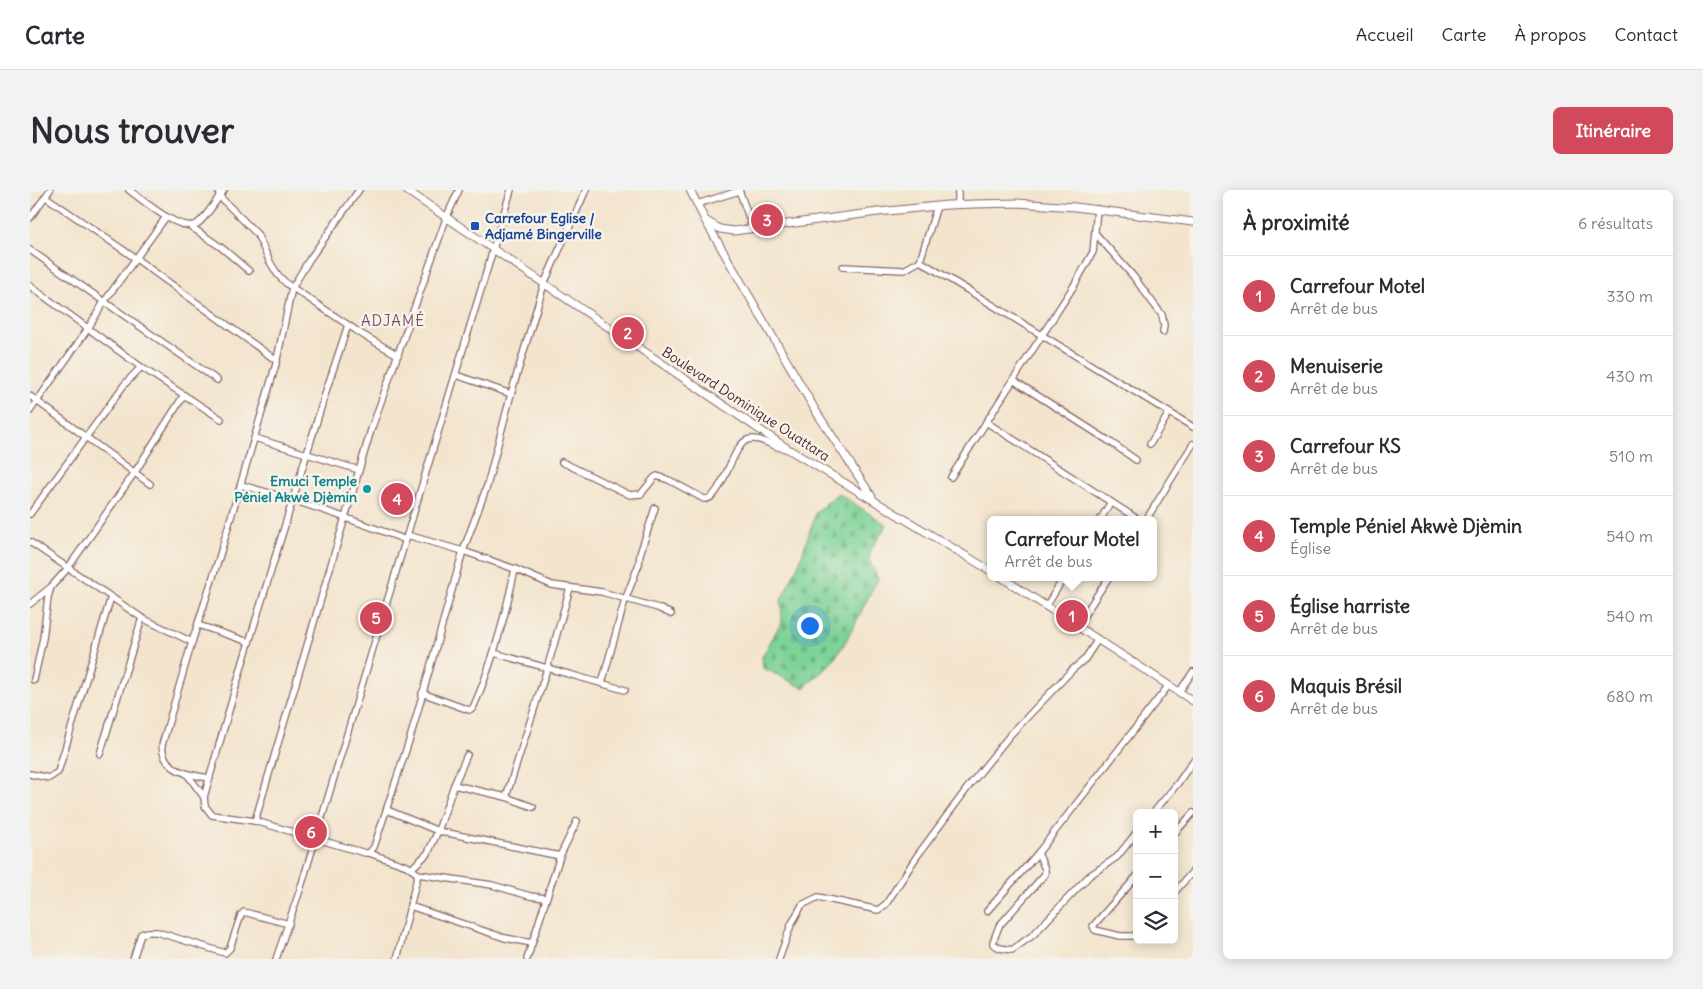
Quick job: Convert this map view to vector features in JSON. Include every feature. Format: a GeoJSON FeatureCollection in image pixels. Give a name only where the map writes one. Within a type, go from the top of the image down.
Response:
{"type":"FeatureCollection","features":[{"type":"Feature","properties":{"kind":"street"},"geometry":{"type":"LineString","coordinates":[[30,218],[50,190]]}},
{"type":"Feature","properties":{"kind":"street"},"geometry":{"type":"LineString","coordinates":[[129,190],[166,217],[190,226],[222,248],[249,271]]}},
{"type":"Feature","properties":{"kind":"street"},"geometry":{"type":"LineString","coordinates":[[190,226],[197,224],[204,218],[219,193],[224,190]]}},
{"type":"Feature","properties":{"kind":"street"},"geometry":{"type":"LineString","coordinates":[[210,778],[187,774],[165,761],[162,755],[162,745],[277,361],[292,288],[309,260],[359,190]]}},
{"type":"Feature","properties":{"kind":"street","name":"Boulevard Dominique Ouattara"},"geometry":{"type":"LineString","coordinates":[[406,190],[788,449],[987,569]]}},
{"type":"Feature","properties":{"kind":"street"},"geometry":{"type":"LineString","coordinates":[[254,821],[371,430],[458,190]]}},
{"type":"Feature","properties":{"kind":"street"},"geometry":{"type":"LineString","coordinates":[[276,959],[289,924],[511,190]]}},
{"type":"Feature","properties":{"kind":"street"},"geometry":{"type":"LineString","coordinates":[[369,853],[374,847],[411,735],[463,551],[487,486],[511,394],[544,284],[586,190]]}},
{"type":"Feature","properties":{"kind":"street"},"geometry":{"type":"LineString","coordinates":[[690,190],[817,414],[874,500]]}},
{"type":"Feature","properties":{"kind":"street"},"geometry":{"type":"LineString","coordinates":[[958,190],[958,204]]}},
{"type":"Feature","properties":{"kind":"street"},"geometry":{"type":"LineString","coordinates":[[697,204],[739,191],[753,229]]}},
{"type":"Feature","properties":{"kind":"street"},"geometry":{"type":"LineString","coordinates":[[219,193],[256,234],[278,275],[292,288],[398,355]]}},
{"type":"Feature","properties":{"kind":"street"},"geometry":{"type":"LineString","coordinates":[[46,197],[135,258],[277,361]]}},
{"type":"Feature","properties":{"kind":"street"},"geometry":{"type":"LineString","coordinates":[[706,220],[714,226],[727,231],[937,206],[1017,203],[1097,209],[1193,222]]}},
{"type":"Feature","properties":{"kind":"street"},"geometry":{"type":"LineString","coordinates":[[843,267],[904,270],[920,261],[937,206]]}},
{"type":"Feature","properties":{"kind":"street"},"geometry":{"type":"LineString","coordinates":[[951,477],[1075,284],[1093,252],[1097,209]]}},
{"type":"Feature","properties":{"kind":"street"},"geometry":{"type":"LineString","coordinates":[[30,411],[88,330],[104,302],[166,217]]}},
{"type":"Feature","properties":{"kind":"street"},"geometry":{"type":"LineString","coordinates":[[1095,234],[1133,276],[1162,314],[1163,332]]}},
{"type":"Feature","properties":{"kind":"street"},"geometry":{"type":"LineString","coordinates":[[30,250],[217,380]]}},
{"type":"Feature","properties":{"kind":"street"},"geometry":{"type":"LineString","coordinates":[[920,261],[1193,427]]}},
{"type":"Feature","properties":{"kind":"street"},"geometry":{"type":"LineString","coordinates":[[30,286],[140,367],[221,419]]}},
{"type":"Feature","properties":{"kind":"street"},"geometry":{"type":"LineString","coordinates":[[348,325],[249,642],[204,797],[205,806],[212,815],[254,821],[366,854],[369,853],[411,869],[418,874],[492,885],[530,896],[545,898]]}},
{"type":"Feature","properties":{"kind":"street"},"geometry":{"type":"LineString","coordinates":[[30,514],[124,385],[140,367]]}},
{"type":"Feature","properties":{"kind":"street"},"geometry":{"type":"LineString","coordinates":[[456,375],[511,394]]}},
{"type":"Feature","properties":{"kind":"street"},"geometry":{"type":"LineString","coordinates":[[1013,380],[1109,440],[1136,460]]}},
{"type":"Feature","properties":{"kind":"street"},"geometry":{"type":"LineString","coordinates":[[30,604],[51,587],[68,568],[135,472],[184,395]]}},
{"type":"Feature","properties":{"kind":"street"},"geometry":{"type":"LineString","coordinates":[[30,396],[150,484]]}},
{"type":"Feature","properties":{"kind":"street"},"geometry":{"type":"LineString","coordinates":[[1150,444],[1169,413]]}},
{"type":"Feature","properties":{"kind":"street"},"geometry":{"type":"LineString","coordinates":[[986,422],[1132,516]]}},
{"type":"Feature","properties":{"kind":"street"},"geometry":{"type":"LineString","coordinates":[[255,438],[360,470]]}},
{"type":"Feature","properties":{"kind":"street"},"geometry":{"type":"LineString","coordinates":[[562,462],[630,495],[641,494],[657,476],[708,500],[712,498],[741,444],[748,440],[756,439],[781,449],[788,449]]}},
{"type":"Feature","properties":{"kind":"street"},"geometry":{"type":"LineString","coordinates":[[1148,516],[1193,444]]}},
{"type":"Feature","properties":{"kind":"street"},"geometry":{"type":"LineString","coordinates":[[241,485],[294,499],[406,538],[463,551],[515,569],[552,585],[602,592],[658,608],[671,614]]}},
{"type":"Feature","properties":{"kind":"street"},"geometry":{"type":"LineString","coordinates":[[1103,516],[1112,502]]}},
{"type":"Feature","properties":{"kind":"street"},"geometry":{"type":"LineString","coordinates":[[602,683],[625,600],[639,564],[640,554],[655,508]]}},
{"type":"Feature","properties":{"kind":"street"},"geometry":{"type":"LineString","coordinates":[[30,542],[142,618],[192,642]]}},
{"type":"Feature","properties":{"kind":"street"},"geometry":{"type":"LineString","coordinates":[[422,693],[469,710],[473,708],[494,653],[505,617],[515,569]]}},
{"type":"Feature","properties":{"kind":"street"},"geometry":{"type":"LineString","coordinates":[[1007,581],[1193,701]]}},
{"type":"Feature","properties":{"kind":"street"},"geometry":{"type":"LineString","coordinates":[[1046,606],[1062,581]]}},
{"type":"Feature","properties":{"kind":"street"},"geometry":{"type":"LineString","coordinates":[[1077,626],[1106,581]]}},
{"type":"Feature","properties":{"kind":"street"},"geometry":{"type":"LineString","coordinates":[[34,680],[51,587]]}},
{"type":"Feature","properties":{"kind":"street"},"geometry":{"type":"LineString","coordinates":[[506,797],[547,669],[570,588]]}},
{"type":"Feature","properties":{"kind":"street"},"geometry":{"type":"LineString","coordinates":[[30,774],[49,778],[58,772],[111,597]]}},
{"type":"Feature","properties":{"kind":"street"},"geometry":{"type":"LineString","coordinates":[[100,754],[142,618]]}},
{"type":"Feature","properties":{"kind":"street"},"geometry":{"type":"LineString","coordinates":[[198,625],[249,642]]}},
{"type":"Feature","properties":{"kind":"street"},"geometry":{"type":"LineString","coordinates":[[779,959],[791,925],[802,905],[818,897],[878,910],[886,904],[922,848],[968,786],[1010,735],[1072,670],[1085,659],[1098,639]]}},
{"type":"Feature","properties":{"kind":"street"},"geometry":{"type":"LineString","coordinates":[[494,653],[625,690]]}},
{"type":"Feature","properties":{"kind":"street"},"geometry":{"type":"LineString","coordinates":[[1179,692],[1193,672]]}},
{"type":"Feature","properties":{"kind":"street"},"geometry":{"type":"LineString","coordinates":[[987,911],[1038,853],[1169,685]]}},
{"type":"Feature","properties":{"kind":"street"},"geometry":{"type":"LineString","coordinates":[[411,869],[428,853],[467,755]]}},
{"type":"Feature","properties":{"kind":"street"},"geometry":{"type":"LineString","coordinates":[[1156,809],[1193,762]]}},
{"type":"Feature","properties":{"kind":"street"},"geometry":{"type":"LineString","coordinates":[[187,774],[204,797]]}},
{"type":"Feature","properties":{"kind":"street"},"geometry":{"type":"LineString","coordinates":[[454,785],[506,797],[533,807]]}},
{"type":"Feature","properties":{"kind":"street"},"geometry":{"type":"LineString","coordinates":[[387,810],[438,831],[560,856]]}},
{"type":"Feature","properties":{"kind":"street"},"geometry":{"type":"LineString","coordinates":[[1178,830],[1193,813]]}},
{"type":"Feature","properties":{"kind":"street"},"geometry":{"type":"LineString","coordinates":[[526,959],[560,856],[577,821]]}},
{"type":"Feature","properties":{"kind":"street"},"geometry":{"type":"LineString","coordinates":[[1038,853],[1045,869],[1045,874],[999,926],[992,942],[1000,948],[1012,950],[1033,935],[1089,876],[1117,857],[1133,837]]}},
{"type":"Feature","properties":{"kind":"street"},"geometry":{"type":"LineString","coordinates":[[1178,888],[1193,871]]}},
{"type":"Feature","properties":{"kind":"street"},"geometry":{"type":"LineString","coordinates":[[397,959],[418,874]]}},
{"type":"Feature","properties":{"kind":"street"},"geometry":{"type":"LineString","coordinates":[[1133,881],[1093,926],[1095,930],[1120,936],[1133,936]]}},
{"type":"Feature","properties":{"kind":"street"},"geometry":{"type":"LineString","coordinates":[[410,906],[505,938],[532,944]]}},
{"type":"Feature","properties":{"kind":"street"},"geometry":{"type":"LineString","coordinates":[[133,959],[141,934],[148,932],[157,932],[225,953],[230,948],[241,915],[244,912],[289,924]]}},
{"type":"Feature","properties":{"kind":"green space"},"geometry":{"type":"Polygon","coordinates":[[[838,493],[887,525],[871,549],[869,559],[878,579],[835,658],[804,688],[763,668],[762,657],[782,621],[781,600],[800,561],[816,512],[838,493]]]}},
{"type":"Feature","properties":{"kind":"place","name":"Carrefour KS"},"geometry":{"type":"Point","coordinates":[767,220]}},
{"type":"Feature","properties":{"kind":"place","name":"Carrefour Eglise / Adjamé Bingerville"},"geometry":{"type":"Point","coordinates":[475,226]}},
{"type":"Feature","properties":{"kind":"place","name":"Menuiserie"},"geometry":{"type":"Point","coordinates":[628,333]}},
{"type":"Feature","properties":{"kind":"place","name":"Emuci Temple Péniel Akwè Djèmin"},"geometry":{"type":"Point","coordinates":[367,489]}},
{"type":"Feature","properties":{"kind":"place","name":"Temple Péniel Akwè Djèmin"},"geometry":{"type":"Point","coordinates":[397,499]}},
{"type":"Feature","properties":{"kind":"place","name":"Carrefour Motel"},"geometry":{"type":"Point","coordinates":[1072,616]}},
{"type":"Feature","properties":{"kind":"place","name":"Église harriste"},"geometry":{"type":"Point","coordinates":[376,618]}},
{"type":"Feature","properties":{"kind":"place","name":"Maquis Brésil"},"geometry":{"type":"Point","coordinates":[311,832]}},
{"type":"Feature","properties":{"kind":"district","name":"ADJAMÉ"},"geometry":{"type":"Point","coordinates":[393,321]}}]}
